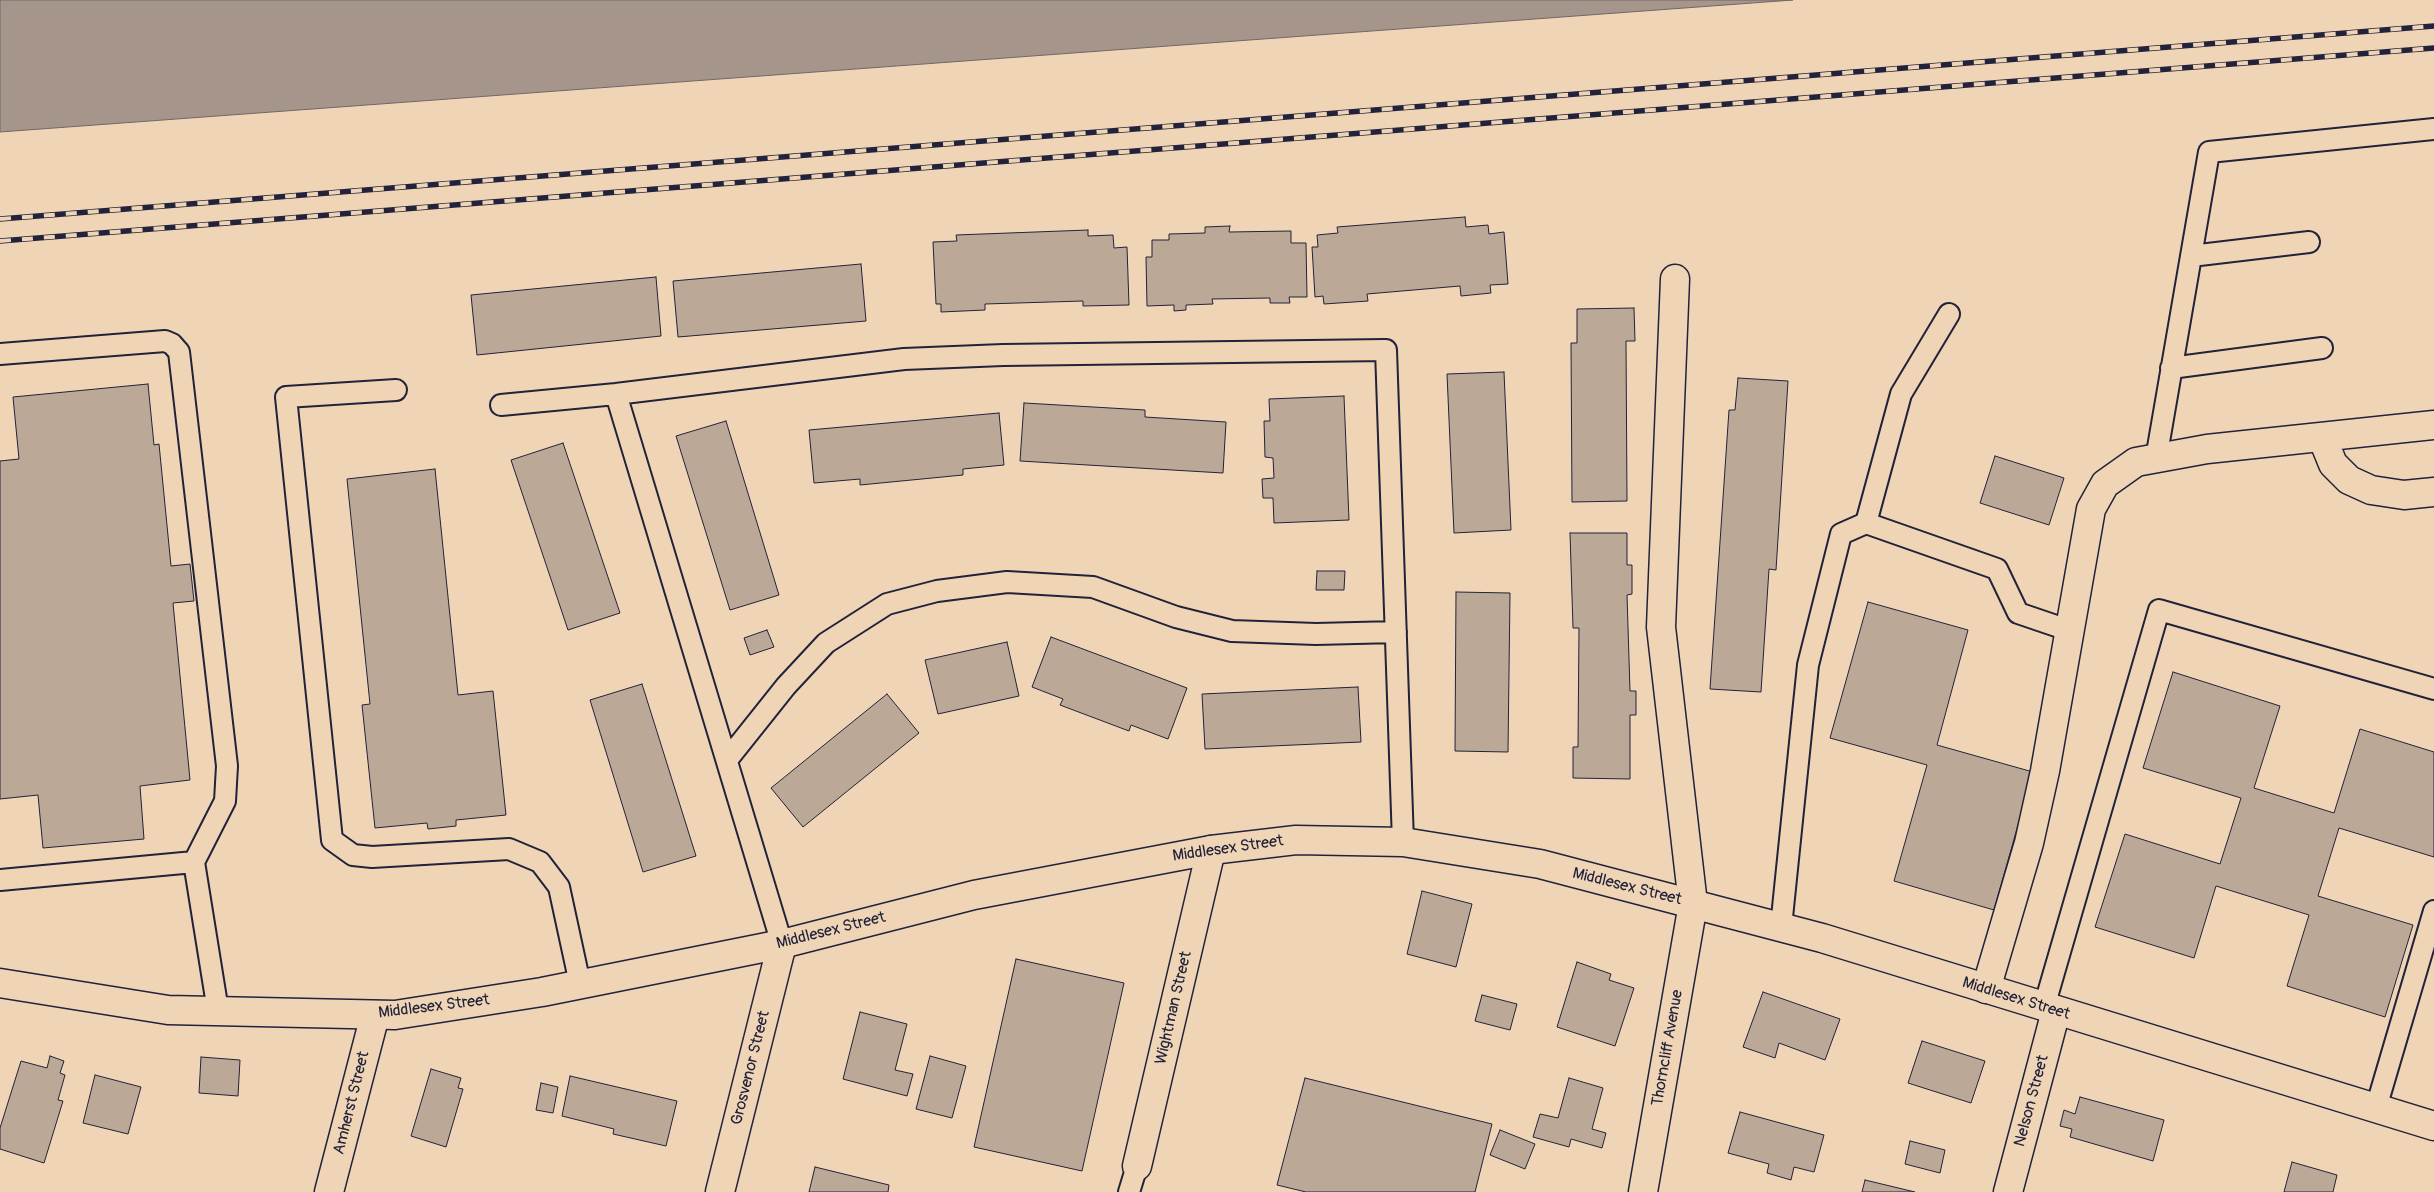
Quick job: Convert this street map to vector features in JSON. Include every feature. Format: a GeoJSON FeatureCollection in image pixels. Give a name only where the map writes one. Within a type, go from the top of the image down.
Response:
{"type":"FeatureCollection","features":[{"type":"Feature","properties":{"kind":"street","name":"Thorncliff Avenue"},"geometry":{"type":"LineString","coordinates":[[1643,1192],[1693,904],[1661,627],[1675,279]]}},
{"type":"Feature","properties":{"kind":"street"},"geometry":{"type":"LineString","coordinates":[[1986,989],[2029,842],[2044,771],[2091,509],[2105,484],[2136,462],[2207,449],[2434,425]]}},
{"type":"Feature","properties":{"kind":"street"},"geometry":{"type":"LineString","coordinates":[[2322,437],[2333,464],[2349,480],[2371,490],[2404,495],[2434,492]]}},
{"type":"Feature","properties":{"kind":"street","name":"Middlesex Street"},"geometry":{"type":"LineString","coordinates":[[0,984],[168,1010],[395,1015],[580,984],[782,944],[974,895],[1211,850],[1296,840],[1403,842],[1540,864],[1781,927],[2434,1126]]}},
{"type":"Feature","properties":{"kind":"street","name":"Wightman Street"},"geometry":{"type":"LineString","coordinates":[[1137,1166],[1211,850]]}},
{"type":"Feature","properties":{"kind":"street","name":"Grosvenor Street"},"geometry":{"type":"LineString","coordinates":[[720,1192],[782,944]]}},
{"type":"Feature","properties":{"kind":"street","name":"Nelson Street"},"geometry":{"type":"LineString","coordinates":[[2008,1192],[2050,1009]]}},
{"type":"Feature","properties":{"kind":"street","name":"Amherst Street"},"geometry":{"type":"LineString","coordinates":[[329,1192],[375,1015]]}},
{"type":"Feature","properties":{"kind":"lane"},"geometry":{"type":"LineString","coordinates":[[2156,459],[2209,152],[2434,129]]}},
{"type":"Feature","properties":{"kind":"lane"},"geometry":{"type":"LineString","coordinates":[[2191,256],[2309,242]]}},
{"type":"Feature","properties":{"kind":"lane"},"geometry":{"type":"LineString","coordinates":[[1866,523],[1901,394],[1949,314]]}},
{"type":"Feature","properties":{"kind":"lane"},"geometry":{"type":"LineString","coordinates":[[0,354],[164,341],[172,344],[179,352],[226,766],[226,801],[194,862],[218,1011]]}},
{"type":"Feature","properties":{"kind":"lane"},"geometry":{"type":"LineString","coordinates":[[2171,368],[2322,348]]}},
{"type":"Feature","properties":{"kind":"lane"},"geometry":{"type":"LineString","coordinates":[[500,405],[616,394],[904,359],[1003,355],[1386,350],[1403,842]]}},
{"type":"Feature","properties":{"kind":"lane"},"geometry":{"type":"LineString","coordinates":[[396,390],[286,397],[332,840],[353,855],[372,857],[509,849],[540,862],[559,887],[580,984]]}},
{"type":"Feature","properties":{"kind":"lane"},"geometry":{"type":"LineString","coordinates":[[616,394],[782,944]]}},
{"type":"Feature","properties":{"kind":"lane"},"geometry":{"type":"LineString","coordinates":[[1781,927],[1808,665],[1841,534],[1866,523],[1997,568],[2018,613],[2068,630]]}},
{"type":"Feature","properties":{"kind":"lane"},"geometry":{"type":"LineString","coordinates":[[727,760],[786,686],[826,643],[887,604],[937,591],[1007,582],[1093,587],[1176,617],[1232,631],[1316,634],[1396,632]]}},
{"type":"Feature","properties":{"kind":"lane"},"geometry":{"type":"LineString","coordinates":[[2050,1009],[2159,610],[2434,689]]}},
{"type":"Feature","properties":{"kind":"lane"},"geometry":{"type":"LineString","coordinates":[[0,880],[194,862]]}},
{"type":"Feature","properties":{"kind":"lane"},"geometry":{"type":"LineString","coordinates":[[2376,1108],[2434,911]]}},
{"type":"Feature","properties":{"kind":"lane"},"geometry":{"type":"LineString","coordinates":[[1129,1192],[1137,1166]]}},
{"type":"Feature","properties":{"kind":"shaded area"},"geometry":{"type":"Polygon","coordinates":[[[0,0],[1793,0],[0,132],[0,0]]]}},
{"type":"Feature","properties":{"kind":"building"},"geometry":{"type":"Polygon","coordinates":[[[1465,217],[1466,227],[1488,225],[1489,234],[1504,232],[1508,284],[1490,285],[1491,293],[1461,296],[1460,286],[1367,294],[1368,301],[1324,304],[1323,296],[1315,297],[1312,247],[1318,247],[1317,235],[1338,233],[1337,227],[1465,217]]]}},
{"type":"Feature","properties":{"kind":"building"},"geometry":{"type":"Polygon","coordinates":[[[1230,226],[1229,232],[1291,231],[1291,243],[1306,243],[1307,297],[1289,297],[1290,303],[1270,303],[1270,298],[1212,299],[1213,304],[1186,305],[1186,310],[1174,311],[1174,305],[1147,306],[1146,257],[1152,257],[1152,240],[1169,240],[1169,234],[1205,233],[1205,227],[1230,226]]]}},
{"type":"Feature","properties":{"kind":"building"},"geometry":{"type":"Polygon","coordinates":[[[1088,230],[1088,236],[1113,235],[1114,248],[1127,247],[1129,305],[1083,306],[1083,301],[985,304],[985,310],[941,312],[941,304],[936,304],[933,242],[957,241],[956,235],[1088,230]]]}},
{"type":"Feature","properties":{"kind":"building"},"geometry":{"type":"Polygon","coordinates":[[[861,264],[866,321],[678,337],[673,281],[861,264]]]}},
{"type":"Feature","properties":{"kind":"building"},"geometry":{"type":"Polygon","coordinates":[[[656,277],[661,336],[477,355],[471,295],[656,277]]]}},
{"type":"Feature","properties":{"kind":"building"},"geometry":{"type":"Polygon","coordinates":[[[1634,308],[1635,341],[1626,341],[1627,501],[1572,502],[1571,343],[1577,343],[1577,309],[1634,308]]]}},
{"type":"Feature","properties":{"kind":"building"},"geometry":{"type":"Polygon","coordinates":[[[1504,372],[1511,530],[1454,533],[1447,374],[1504,372]]]}},
{"type":"Feature","properties":{"kind":"building"},"geometry":{"type":"Polygon","coordinates":[[[1738,378],[1788,381],[1776,570],[1769,569],[1761,692],[1710,689],[1729,410],[1735,410],[1738,378]]]}},
{"type":"Feature","properties":{"kind":"building"},"geometry":{"type":"Polygon","coordinates":[[[148,384],[154,445],[159,444],[171,566],[190,564],[194,601],[173,603],[190,780],[140,786],[144,839],[43,848],[38,795],[0,799],[0,461],[19,459],[13,397],[148,384]]]}},
{"type":"Feature","properties":{"kind":"building"},"geometry":{"type":"Polygon","coordinates":[[[1344,396],[1349,520],[1274,523],[1273,498],[1263,498],[1262,479],[1274,478],[1273,458],[1265,457],[1264,421],[1270,421],[1269,399],[1344,396]]]}},
{"type":"Feature","properties":{"kind":"building"},"geometry":{"type":"Polygon","coordinates":[[[1024,403],[1145,410],[1145,417],[1226,422],[1223,473],[1020,461],[1024,403]]]}},
{"type":"Feature","properties":{"kind":"building"},"geometry":{"type":"Polygon","coordinates":[[[999,413],[1004,465],[963,469],[963,475],[860,485],[860,479],[814,483],[809,430],[999,413]]]}},
{"type":"Feature","properties":{"kind":"building"},"geometry":{"type":"Polygon","coordinates":[[[726,421],[779,595],[730,610],[676,436],[726,421]]]}},
{"type":"Feature","properties":{"kind":"building"},"geometry":{"type":"Polygon","coordinates":[[[563,443],[620,613],[568,630],[511,460],[563,443]]]}},
{"type":"Feature","properties":{"kind":"building"},"geometry":{"type":"Polygon","coordinates":[[[1995,456],[2064,478],[2049,525],[1980,503],[1995,456]]]}},
{"type":"Feature","properties":{"kind":"building"},"geometry":{"type":"Polygon","coordinates":[[[435,469],[458,695],[493,691],[506,815],[456,820],[456,826],[428,829],[427,823],[375,828],[362,705],[370,704],[347,479],[435,469]]]}},
{"type":"Feature","properties":{"kind":"building"},"geometry":{"type":"Polygon","coordinates":[[[1570,533],[1627,533],[1627,565],[1632,565],[1632,594],[1627,595],[1630,691],[1636,691],[1636,715],[1630,715],[1630,779],[1573,778],[1573,747],[1578,747],[1579,628],[1573,628],[1570,533]]]}},
{"type":"Feature","properties":{"kind":"building"},"geometry":{"type":"Polygon","coordinates":[[[1317,571],[1345,571],[1344,590],[1316,590],[1317,571]]]}},
{"type":"Feature","properties":{"kind":"building"},"geometry":{"type":"Polygon","coordinates":[[[1456,592],[1510,593],[1508,752],[1455,751],[1456,592]]]}},
{"type":"Feature","properties":{"kind":"building"},"geometry":{"type":"Polygon","coordinates":[[[1868,602],[1968,630],[1937,745],[2033,772],[1994,910],[1894,881],[1927,765],[1830,738],[1868,602]]]}},
{"type":"Feature","properties":{"kind":"building"},"geometry":{"type":"Polygon","coordinates":[[[767,630],[774,647],[750,655],[744,638],[767,630]]]}},
{"type":"Feature","properties":{"kind":"building"},"geometry":{"type":"Polygon","coordinates":[[[1051,637],[1187,688],[1168,739],[1131,725],[1129,731],[1060,705],[1063,699],[1032,687],[1051,637]]]}},
{"type":"Feature","properties":{"kind":"building"},"geometry":{"type":"Polygon","coordinates":[[[1007,642],[1019,696],[938,714],[925,660],[1007,642]]]}},
{"type":"Feature","properties":{"kind":"building"},"geometry":{"type":"Polygon","coordinates":[[[2173,672],[2280,706],[2254,788],[2334,813],[2360,729],[2434,752],[2434,857],[2339,828],[2318,896],[2413,925],[2385,1017],[2287,986],[2309,915],[2216,886],[2194,958],[2095,927],[2125,834],[2220,864],[2241,798],[2143,768],[2173,672]]]}},
{"type":"Feature","properties":{"kind":"building"},"geometry":{"type":"Polygon","coordinates":[[[642,684],[696,856],[643,872],[590,700],[642,684]]]}},
{"type":"Feature","properties":{"kind":"building"},"geometry":{"type":"Polygon","coordinates":[[[1358,687],[1361,742],[1205,749],[1202,694],[1358,687]]]}},
{"type":"Feature","properties":{"kind":"building"},"geometry":{"type":"Polygon","coordinates":[[[887,694],[919,733],[803,827],[771,788],[887,694]]]}},
{"type":"Feature","properties":{"kind":"building"},"geometry":{"type":"Polygon","coordinates":[[[1422,891],[1472,904],[1456,967],[1407,954],[1422,891]]]}},
{"type":"Feature","properties":{"kind":"building"},"geometry":{"type":"Polygon","coordinates":[[[1016,959],[1124,983],[1082,1171],[974,1147],[1016,959]]]}},
{"type":"Feature","properties":{"kind":"building"},"geometry":{"type":"Polygon","coordinates":[[[1577,962],[1611,974],[1609,980],[1634,988],[1615,1046],[1557,1027],[1577,962]]]}},
{"type":"Feature","properties":{"kind":"building"},"geometry":{"type":"Polygon","coordinates":[[[1763,992],[1840,1019],[1825,1060],[1779,1043],[1775,1058],[1743,1047],[1763,992]]]}},
{"type":"Feature","properties":{"kind":"building"},"geometry":{"type":"Polygon","coordinates":[[[1482,995],[1517,1004],[1510,1030],[1475,1021],[1482,995]]]}},
{"type":"Feature","properties":{"kind":"building"},"geometry":{"type":"Polygon","coordinates":[[[860,1012],[907,1024],[895,1070],[913,1074],[907,1096],[843,1079],[860,1012]]]}},
{"type":"Feature","properties":{"kind":"building"},"geometry":{"type":"Polygon","coordinates":[[[1922,1041],[1985,1061],[1971,1103],[1908,1083],[1922,1041]]]}},
{"type":"Feature","properties":{"kind":"building"},"geometry":{"type":"Polygon","coordinates":[[[50,1056],[64,1061],[60,1073],[65,1075],[58,1100],[63,1101],[44,1163],[0,1149],[0,1128],[21,1061],[47,1068],[50,1056]]]}},
{"type":"Feature","properties":{"kind":"building"},"geometry":{"type":"Polygon","coordinates":[[[930,1056],[966,1066],[952,1118],[916,1109],[930,1056]]]}},
{"type":"Feature","properties":{"kind":"building"},"geometry":{"type":"Polygon","coordinates":[[[201,1057],[240,1060],[238,1096],[199,1093],[201,1057]]]}},
{"type":"Feature","properties":{"kind":"building"},"geometry":{"type":"Polygon","coordinates":[[[431,1069],[461,1078],[458,1088],[463,1089],[446,1147],[411,1136],[431,1069]]]}},
{"type":"Feature","properties":{"kind":"building"},"geometry":{"type":"Polygon","coordinates":[[[95,1075],[141,1087],[128,1134],[83,1123],[95,1075]]]}},
{"type":"Feature","properties":{"kind":"building"},"geometry":{"type":"Polygon","coordinates":[[[570,1076],[677,1101],[666,1146],[613,1134],[614,1129],[562,1116],[570,1076]]]}},
{"type":"Feature","properties":{"kind":"building"},"geometry":{"type":"Polygon","coordinates":[[[1305,1078],[1492,1124],[1475,1192],[1306,1192],[1277,1185],[1305,1078]]]}},
{"type":"Feature","properties":{"kind":"building"},"geometry":{"type":"Polygon","coordinates":[[[1569,1078],[1603,1088],[1592,1129],[1606,1133],[1602,1148],[1571,1139],[1569,1147],[1533,1137],[1540,1114],[1558,1118],[1569,1078]]]}},
{"type":"Feature","properties":{"kind":"building"},"geometry":{"type":"Polygon","coordinates":[[[541,1083],[558,1087],[553,1113],[536,1110],[541,1083]]]}},
{"type":"Feature","properties":{"kind":"building"},"geometry":{"type":"Polygon","coordinates":[[[2080,1097],[2164,1120],[2153,1161],[2070,1137],[2072,1129],[2060,1126],[2064,1110],[2075,1114],[2080,1097]]]}},
{"type":"Feature","properties":{"kind":"building"},"geometry":{"type":"Polygon","coordinates":[[[1740,1112],[1824,1135],[1814,1172],[1794,1167],[1791,1180],[1767,1173],[1769,1164],[1728,1153],[1740,1112]]]}},
{"type":"Feature","properties":{"kind":"building"},"geometry":{"type":"Polygon","coordinates":[[[1500,1130],[1535,1144],[1525,1169],[1490,1155],[1500,1130]]]}},
{"type":"Feature","properties":{"kind":"building"},"geometry":{"type":"Polygon","coordinates":[[[1910,1141],[1945,1150],[1940,1173],[1905,1164],[1910,1141]]]}},
{"type":"Feature","properties":{"kind":"building"},"geometry":{"type":"Polygon","coordinates":[[[2292,1162],[2337,1175],[2333,1192],[2284,1192],[2292,1162]]]}},
{"type":"Feature","properties":{"kind":"building"},"geometry":{"type":"Polygon","coordinates":[[[815,1167],[889,1185],[888,1192],[809,1192],[815,1167]]]}},
{"type":"Feature","properties":{"kind":"building"},"geometry":{"type":"Polygon","coordinates":[[[1865,1180],[1915,1192],[1862,1192],[1865,1180]]]}},
{"type":"Feature","properties":{"kind":"railway"},"geometry":{"type":"LineString","coordinates":[[0,219],[2434,26]]}},
{"type":"Feature","properties":{"kind":"railway"},"geometry":{"type":"LineString","coordinates":[[0,241],[2434,48]]}}]}
